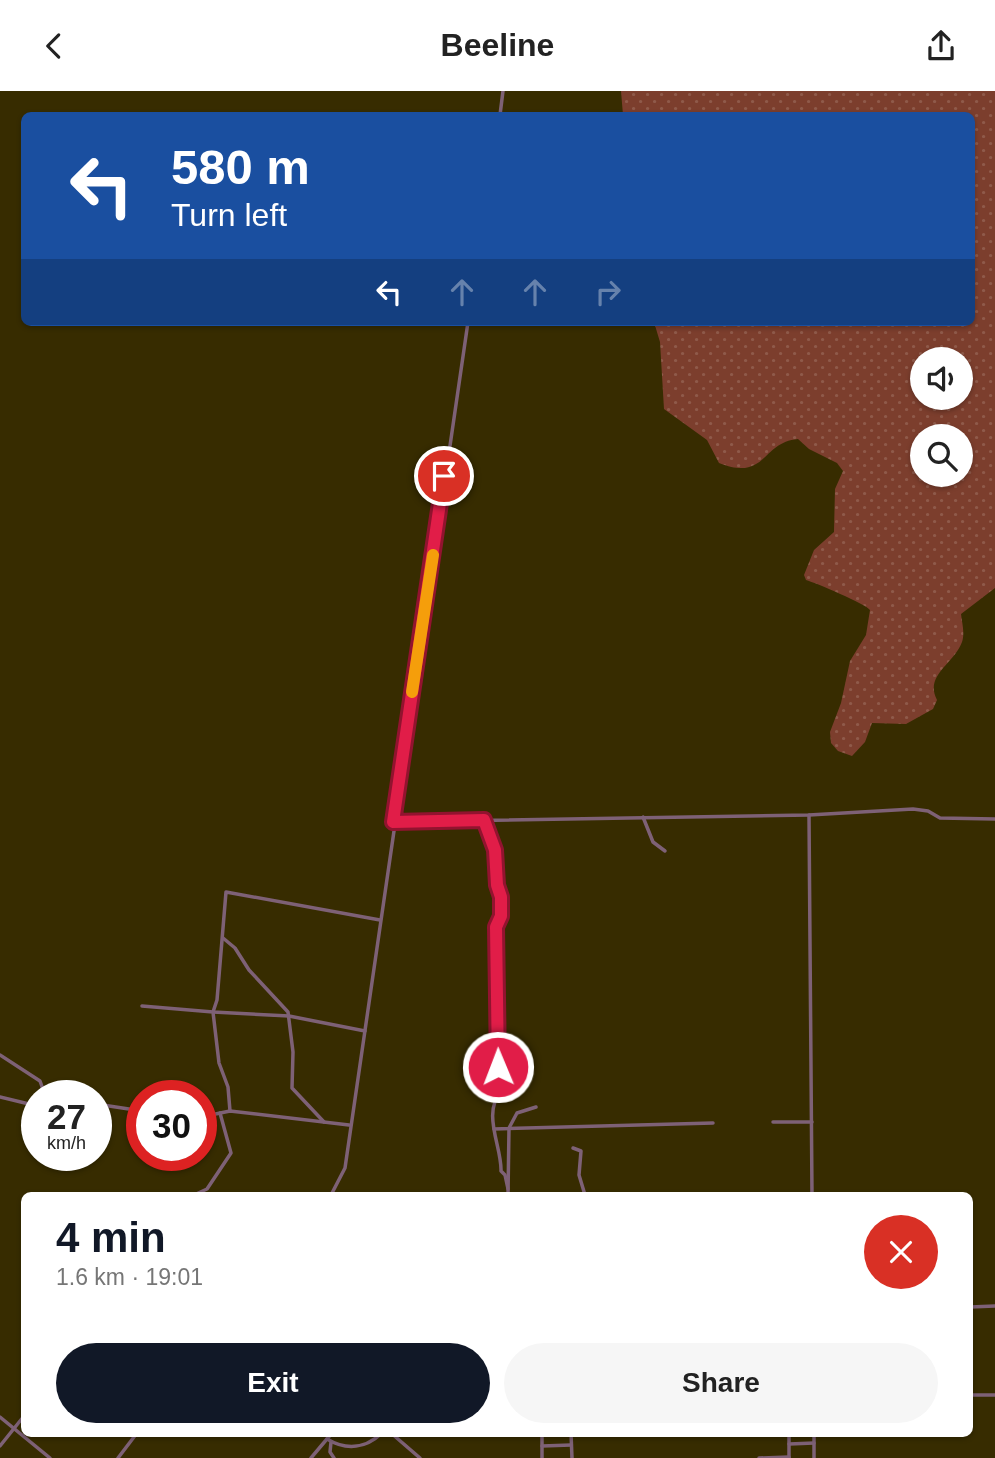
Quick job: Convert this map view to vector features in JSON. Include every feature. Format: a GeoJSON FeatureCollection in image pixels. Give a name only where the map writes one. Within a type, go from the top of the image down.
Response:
{"type":"FeatureCollection","features":[{"type":"Feature","properties":{"kind":"street"},"geometry":{"type":"LineString","coordinates":[[500,112],[503,91]]}},
{"type":"Feature","properties":{"kind":"street"},"geometry":{"type":"LineString","coordinates":[[333,1192],[343,1175],[467,326]]}},
{"type":"Feature","properties":{"kind":"street"},"geometry":{"type":"LineString","coordinates":[[393,822],[808,815],[913,809],[928,811],[940,818],[995,819]]}},
{"type":"Feature","properties":{"kind":"street"},"geometry":{"type":"LineString","coordinates":[[808,815],[812,1192]]}},
{"type":"Feature","properties":{"kind":"street"},"geometry":{"type":"LineString","coordinates":[[643,817],[653,842],[665,851]]}},
{"type":"Feature","properties":{"kind":"street"},"geometry":{"type":"LineString","coordinates":[[484,820],[495,850],[497,885],[501,897],[496,940],[498,1067],[502,1074],[502,1091],[498,1095],[492,1119],[501,1171],[505,1175],[508,1189]]}},
{"type":"Feature","properties":{"kind":"street"},"geometry":{"type":"LineString","coordinates":[[230,1111],[228,1087],[219,1063],[214,1012],[226,892],[380,920]]}},
{"type":"Feature","properties":{"kind":"street"},"geometry":{"type":"LineString","coordinates":[[222,937],[235,948],[249,970],[289,1016],[293,1052],[292,1088],[324,1122]]}},
{"type":"Feature","properties":{"kind":"street"},"geometry":{"type":"LineString","coordinates":[[142,1006],[289,1016],[365,1031]]}},
{"type":"Feature","properties":{"kind":"street"},"geometry":{"type":"LineString","coordinates":[[0,1055],[9,1064],[38,1080]]}},
{"type":"Feature","properties":{"kind":"street"},"geometry":{"type":"LineString","coordinates":[[0,1097],[21,1102]]}},
{"type":"Feature","properties":{"kind":"street"},"geometry":{"type":"LineString","coordinates":[[508,1189],[509,1128],[517,1113],[536,1107]]}},
{"type":"Feature","properties":{"kind":"street"},"geometry":{"type":"LineString","coordinates":[[217,1114],[230,1111],[349,1125]]}},
{"type":"Feature","properties":{"kind":"street"},"geometry":{"type":"LineString","coordinates":[[200,1192],[207,1189],[231,1153],[220,1113]]}},
{"type":"Feature","properties":{"kind":"street"},"geometry":{"type":"LineString","coordinates":[[773,1122],[811,1122]]}},
{"type":"Feature","properties":{"kind":"street"},"geometry":{"type":"LineString","coordinates":[[494,1129],[713,1123]]}},
{"type":"Feature","properties":{"kind":"street"},"geometry":{"type":"LineString","coordinates":[[573,1148],[580,1151],[579,1175],[584,1192]]}},
{"type":"Feature","properties":{"kind":"street"},"geometry":{"type":"LineString","coordinates":[[973,1307],[995,1306]]}},
{"type":"Feature","properties":{"kind":"street"},"geometry":{"type":"LineString","coordinates":[[973,1395],[995,1395]]}},
{"type":"Feature","properties":{"kind":"street"},"geometry":{"type":"LineString","coordinates":[[0,1417],[21,1435]]}},
{"type":"Feature","properties":{"kind":"street"},"geometry":{"type":"LineString","coordinates":[[0,1446],[21,1420]]}},
{"type":"Feature","properties":{"kind":"street"},"geometry":{"type":"LineString","coordinates":[[24,1437],[50,1458]]}},
{"type":"Feature","properties":{"kind":"street"},"geometry":{"type":"LineString","coordinates":[[118,1458],[134,1437]]}},
{"type":"Feature","properties":{"kind":"street"},"geometry":{"type":"LineString","coordinates":[[330,1437],[330,1452],[334,1458]]}},
{"type":"Feature","properties":{"kind":"street"},"geometry":{"type":"LineString","coordinates":[[329,1441],[359,1447],[377,1437]]}},
{"type":"Feature","properties":{"kind":"street"},"geometry":{"type":"LineString","coordinates":[[395,1437],[420,1458]]}},
{"type":"Feature","properties":{"kind":"street"},"geometry":{"type":"LineString","coordinates":[[542,1437],[542,1458]]}},
{"type":"Feature","properties":{"kind":"street"},"geometry":{"type":"LineString","coordinates":[[571,1437],[572,1458]]}},
{"type":"Feature","properties":{"kind":"street"},"geometry":{"type":"LineString","coordinates":[[759,1458],[789,1458],[789,1437]]}},
{"type":"Feature","properties":{"kind":"street"},"geometry":{"type":"LineString","coordinates":[[814,1437],[814,1458]]}},
{"type":"Feature","properties":{"kind":"street"},"geometry":{"type":"LineString","coordinates":[[311,1458],[329,1441]]}},
{"type":"Feature","properties":{"kind":"street"},"geometry":{"type":"LineString","coordinates":[[789,1444],[814,1443]]}},
{"type":"Feature","properties":{"kind":"street"},"geometry":{"type":"LineString","coordinates":[[542,1446],[571,1445]]}},
{"type":"Feature","properties":{"kind":"shaded area"},"geometry":{"type":"Polygon","coordinates":[[[621,91],[995,91],[995,588],[961,614],[962,642],[937,676],[934,691],[937,700],[933,709],[906,724],[872,723],[865,742],[852,756],[838,751],[831,743],[830,732],[841,703],[850,661],[866,635],[870,610],[806,580],[804,575],[814,550],[834,532],[835,489],[843,471],[837,463],[809,449],[798,439],[777,447],[755,465],[746,468],[719,463],[707,440],[664,409],[660,342],[655,326],[975,326],[975,112],[623,112],[621,91]]]}},
{"type":"Feature","properties":{"kind":"slow traffic"},"geometry":{"type":"LineString","coordinates":[[412,692],[433,555]]}},
{"type":"Feature","properties":{"kind":"route"},"geometry":{"type":"LineString","coordinates":[[444,476],[393,822],[484,820],[495,850],[497,885],[501,897],[501,916],[496,927],[498,1067]]}}]}
